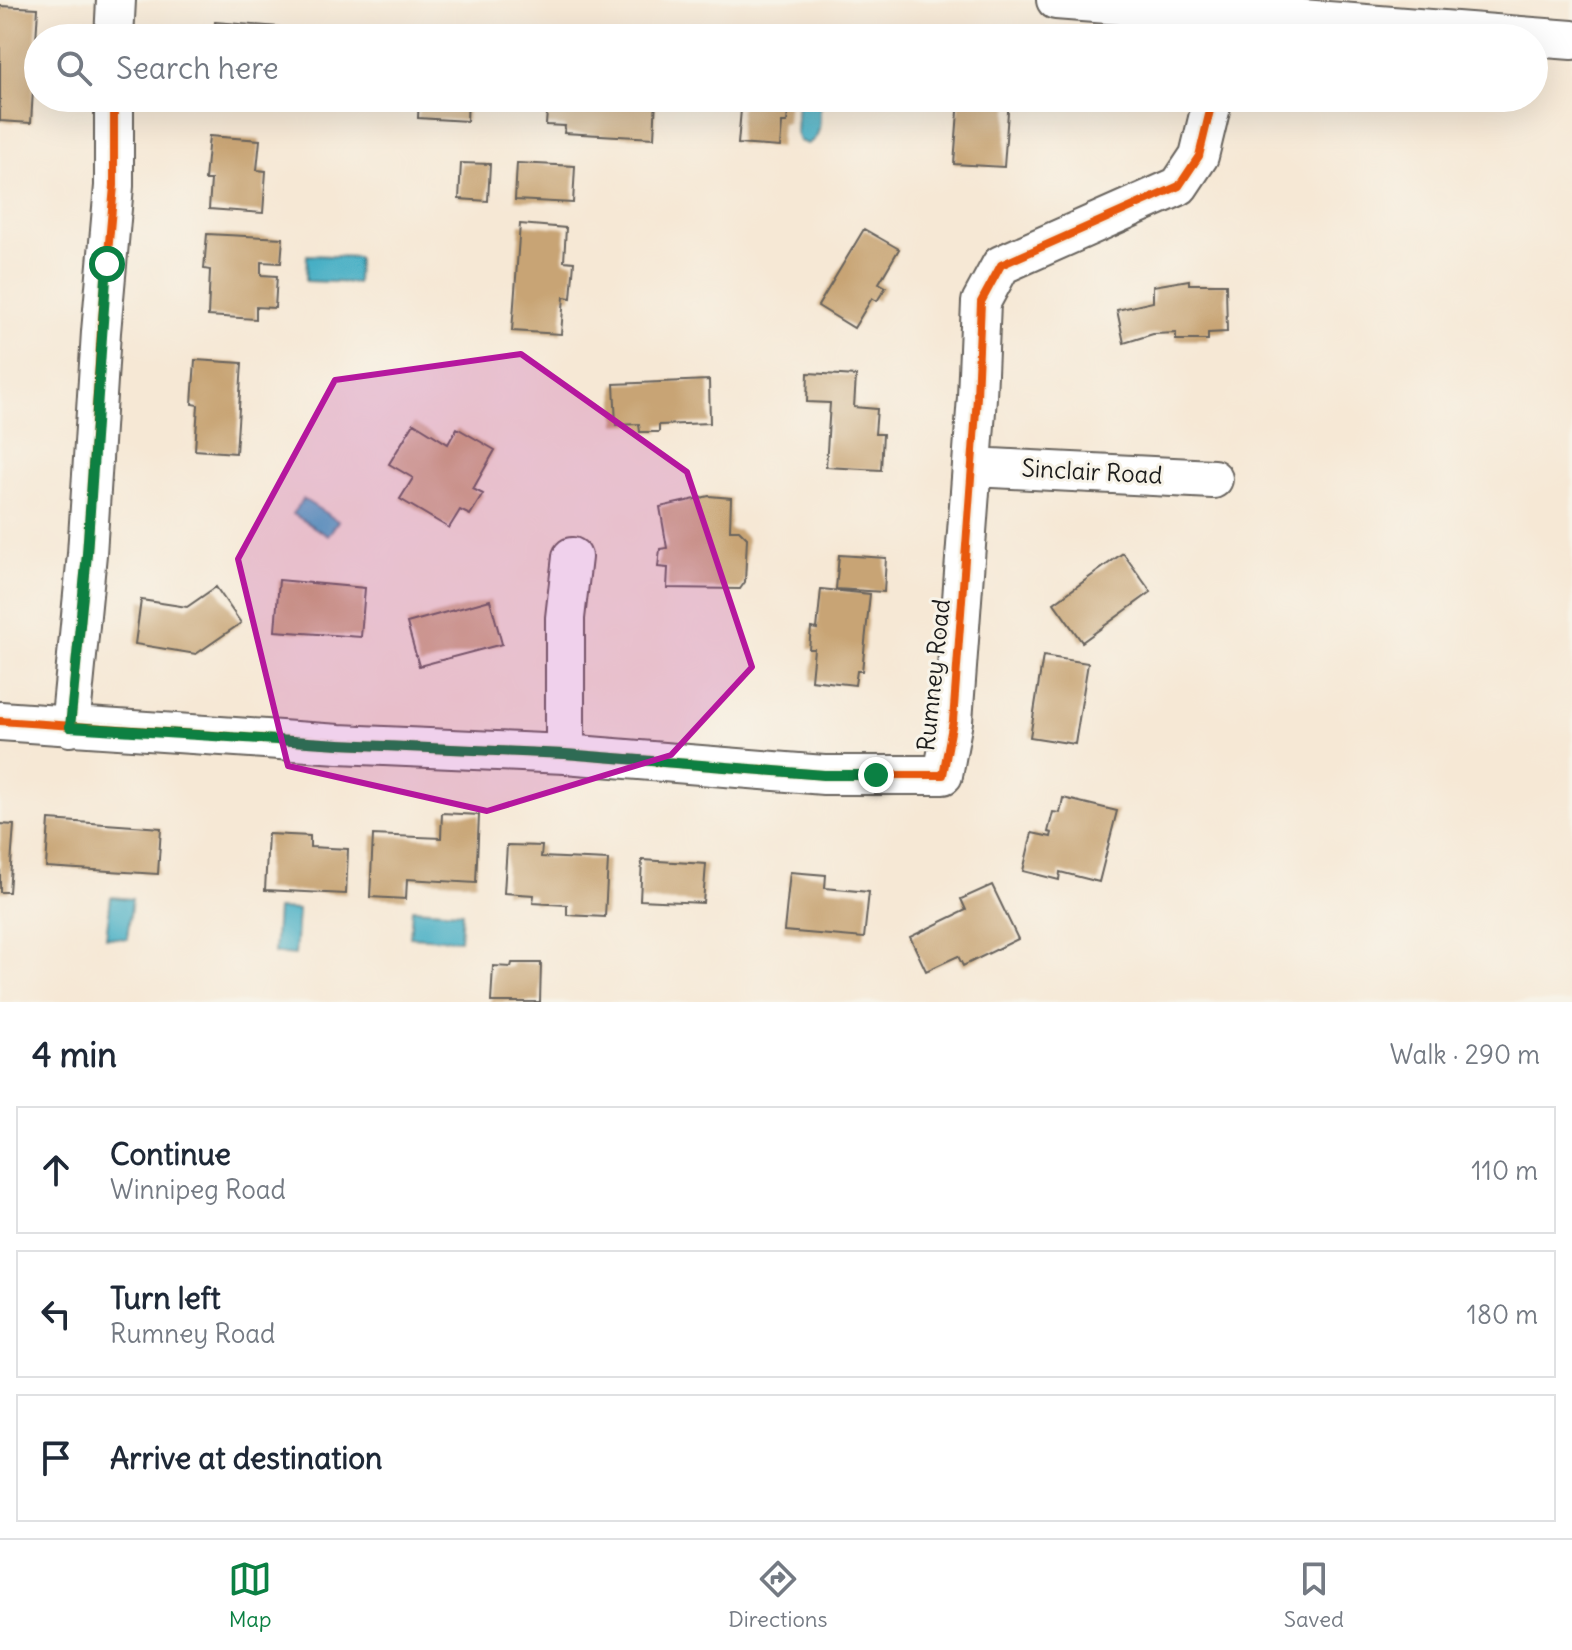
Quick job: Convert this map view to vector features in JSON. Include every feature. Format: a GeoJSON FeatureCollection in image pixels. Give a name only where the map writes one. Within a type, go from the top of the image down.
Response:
{"type":"FeatureCollection","features":[{"type":"Feature","properties":{"kind":"street"},"geometry":{"type":"LineString","coordinates":[[115,24],[116,0]]}},
{"type":"Feature","properties":{"kind":"street"},"geometry":{"type":"LineString","coordinates":[[1056,0],[1223,24]]}},
{"type":"Feature","properties":{"kind":"street"},"geometry":{"type":"LineString","coordinates":[[1548,39],[1572,40]]}},
{"type":"Feature","properties":{"kind":"street"},"geometry":{"type":"LineString","coordinates":[[70,727],[87,554],[114,186],[114,112]]}},
{"type":"Feature","properties":{"kind":"street","name":"Rumney Road"},"geometry":{"type":"LineString","coordinates":[[0,721],[339,744],[565,754],[824,775],[943,775],[953,721],[981,302],[1001,265],[1179,186],[1199,156],[1210,112]]}},
{"type":"Feature","properties":{"kind":"street","name":"Sinclair Road"},"geometry":{"type":"LineString","coordinates":[[972,467],[1213,479]]}},
{"type":"Feature","properties":{"kind":"street"},"geometry":{"type":"LineString","coordinates":[[565,754],[565,618],[572,557]]}},
{"type":"Feature","properties":{"kind":"highlighted area"},"geometry":{"type":"Polygon","coordinates":[[[521,354],[687,472],[752,667],[671,755],[487,811],[288,766],[238,559],[335,380],[521,354]]]}},
{"type":"Feature","properties":{"kind":"water"},"geometry":{"type":"Polygon","coordinates":[[[797,112],[820,112],[818,132],[812,141],[807,144],[799,141],[796,133],[797,112]]]}},
{"type":"Feature","properties":{"kind":"water"},"geometry":{"type":"Polygon","coordinates":[[[307,255],[358,257],[357,283],[306,281],[307,255]]]}},
{"type":"Feature","properties":{"kind":"water"},"geometry":{"type":"Polygon","coordinates":[[[303,499],[338,521],[328,536],[293,514],[303,499]]]}},
{"type":"Feature","properties":{"kind":"water"},"geometry":{"type":"Polygon","coordinates":[[[111,897],[132,899],[127,939],[106,937],[111,897]]]}},
{"type":"Feature","properties":{"kind":"water"},"geometry":{"type":"Polygon","coordinates":[[[277,909],[298,910],[295,955],[274,953],[277,909]]]}},
{"type":"Feature","properties":{"kind":"water"},"geometry":{"type":"Polygon","coordinates":[[[412,909],[462,912],[460,940],[410,937],[412,909]]]}},
{"type":"Feature","properties":{"kind":"building"},"geometry":{"type":"Polygon","coordinates":[[[0,6],[38,8],[37,24],[24,24],[24,112],[32,112],[31,123],[0,121],[0,6]]]}},
{"type":"Feature","properties":{"kind":"building"},"geometry":{"type":"Polygon","coordinates":[[[418,112],[467,112],[467,121],[418,118],[418,112]]]}},
{"type":"Feature","properties":{"kind":"building"},"geometry":{"type":"Polygon","coordinates":[[[547,112],[655,112],[654,138],[564,133],[565,126],[546,125],[547,112]]]}},
{"type":"Feature","properties":{"kind":"building"},"geometry":{"type":"Polygon","coordinates":[[[741,112],[788,112],[787,123],[782,123],[780,147],[738,144],[741,112]]]}},
{"type":"Feature","properties":{"kind":"building"},"geometry":{"type":"Polygon","coordinates":[[[958,112],[1008,112],[1004,167],[954,164],[958,112]]]}},
{"type":"Feature","properties":{"kind":"building"},"geometry":{"type":"Polygon","coordinates":[[[209,136],[260,140],[257,170],[266,171],[263,213],[209,209],[211,180],[205,180],[209,136]]]}},
{"type":"Feature","properties":{"kind":"building"},"geometry":{"type":"Polygon","coordinates":[[[461,163],[490,164],[488,201],[459,199],[461,163]]]}},
{"type":"Feature","properties":{"kind":"building"},"geometry":{"type":"Polygon","coordinates":[[[517,163],[575,166],[573,203],[515,200],[517,163]]]}},
{"type":"Feature","properties":{"kind":"building"},"geometry":{"type":"Polygon","coordinates":[[[520,224],[566,228],[564,261],[574,262],[571,298],[564,297],[561,334],[512,331],[520,224]]]}},
{"type":"Feature","properties":{"kind":"building"},"geometry":{"type":"Polygon","coordinates":[[[864,229],[899,249],[879,283],[886,287],[877,301],[872,298],[854,328],[818,306],[864,229]]]}},
{"type":"Feature","properties":{"kind":"building"},"geometry":{"type":"Polygon","coordinates":[[[207,234],[283,238],[281,263],[261,262],[261,275],[277,276],[275,308],[256,307],[256,319],[208,316],[210,270],[204,269],[207,234]]]}},
{"type":"Feature","properties":{"kind":"building"},"geometry":{"type":"Polygon","coordinates":[[[1189,280],[1189,284],[1226,284],[1227,332],[1208,333],[1208,340],[1176,340],[1176,333],[1153,334],[1124,343],[1117,310],[1153,302],[1153,286],[1189,280]]]}},
{"type":"Feature","properties":{"kind":"building"},"geometry":{"type":"Polygon","coordinates":[[[195,360],[242,363],[236,453],[195,450],[198,405],[192,404],[195,360]]]}},
{"type":"Feature","properties":{"kind":"building"},"geometry":{"type":"Polygon","coordinates":[[[808,373],[856,376],[854,407],[877,409],[875,434],[883,434],[881,470],[826,467],[830,403],[807,402],[808,373]]]}},
{"type":"Feature","properties":{"kind":"building"},"geometry":{"type":"Polygon","coordinates":[[[709,380],[710,423],[659,425],[659,432],[640,432],[639,424],[616,425],[614,384],[709,380]]]}},
{"type":"Feature","properties":{"kind":"building"},"geometry":{"type":"Polygon","coordinates":[[[414,423],[448,444],[457,428],[495,450],[473,489],[483,494],[470,515],[460,510],[449,528],[400,499],[413,478],[389,464],[414,423]]]}},
{"type":"Feature","properties":{"kind":"building"},"geometry":{"type":"Polygon","coordinates":[[[709,496],[731,498],[730,530],[739,530],[747,538],[745,582],[740,589],[667,588],[668,568],[658,567],[660,549],[667,548],[660,507],[709,496]]]}},
{"type":"Feature","properties":{"kind":"building"},"geometry":{"type":"Polygon","coordinates":[[[1123,553],[1151,592],[1082,642],[1054,603],[1123,553]]]}},
{"type":"Feature","properties":{"kind":"building"},"geometry":{"type":"Polygon","coordinates":[[[839,555],[886,558],[884,592],[836,589],[839,555]]]}},
{"type":"Feature","properties":{"kind":"building"},"geometry":{"type":"Polygon","coordinates":[[[279,580],[365,588],[361,637],[275,631],[279,580]]]}},
{"type":"Feature","properties":{"kind":"building"},"geometry":{"type":"Polygon","coordinates":[[[216,587],[241,623],[196,654],[135,644],[141,600],[187,607],[216,587]]]}},
{"type":"Feature","properties":{"kind":"building"},"geometry":{"type":"Polygon","coordinates":[[[821,589],[870,594],[862,671],[857,671],[855,685],[811,680],[814,649],[809,649],[811,628],[817,629],[821,589]]]}},
{"type":"Feature","properties":{"kind":"building"},"geometry":{"type":"Polygon","coordinates":[[[490,600],[502,644],[419,666],[407,623],[490,600]]]}},
{"type":"Feature","properties":{"kind":"building"},"geometry":{"type":"Polygon","coordinates":[[[1043,656],[1088,663],[1075,744],[1030,737],[1043,656]]]}},
{"type":"Feature","properties":{"kind":"building"},"geometry":{"type":"Polygon","coordinates":[[[1063,798],[1117,811],[1099,882],[1060,872],[1059,880],[1023,871],[1032,833],[1051,837],[1052,833],[1048,832],[1053,812],[1060,813],[1063,798]]]}},
{"type":"Feature","properties":{"kind":"building"},"geometry":{"type":"Polygon","coordinates":[[[442,813],[479,815],[476,883],[407,879],[406,899],[370,897],[373,835],[441,838],[442,813]]]}},
{"type":"Feature","properties":{"kind":"building"},"geometry":{"type":"Polygon","coordinates":[[[49,820],[161,828],[158,874],[46,867],[49,820]]]}},
{"type":"Feature","properties":{"kind":"building"},"geometry":{"type":"Polygon","coordinates":[[[0,824],[14,825],[9,892],[0,892],[0,824]]]}},
{"type":"Feature","properties":{"kind":"building"},"geometry":{"type":"Polygon","coordinates":[[[268,834],[310,836],[310,847],[348,849],[346,894],[265,890],[268,834]]]}},
{"type":"Feature","properties":{"kind":"building"},"geometry":{"type":"Polygon","coordinates":[[[507,845],[542,846],[541,857],[608,860],[605,917],[567,915],[567,905],[533,903],[534,895],[504,893],[507,845]]]}},
{"type":"Feature","properties":{"kind":"building"},"geometry":{"type":"Polygon","coordinates":[[[642,860],[706,864],[703,903],[640,900],[642,860]]]}},
{"type":"Feature","properties":{"kind":"building"},"geometry":{"type":"Polygon","coordinates":[[[790,872],[826,875],[825,888],[869,892],[864,938],[784,931],[790,872]]]}},
{"type":"Feature","properties":{"kind":"building"},"geometry":{"type":"Polygon","coordinates":[[[992,885],[1018,939],[963,966],[958,956],[926,971],[910,937],[966,910],[961,899],[992,885]]]}},
{"type":"Feature","properties":{"kind":"building"},"geometry":{"type":"Polygon","coordinates":[[[512,963],[541,963],[540,1002],[491,1002],[493,966],[511,967],[512,963]]]}},
{"type":"Feature","properties":{"kind":"cycle path"},"geometry":{"type":"LineString","coordinates":[[70,727],[87,554],[114,186],[114,112]]}},
{"type":"Feature","properties":{"kind":"cycle path"},"geometry":{"type":"LineString","coordinates":[[0,721],[339,744],[565,754],[824,775],[943,775],[953,721],[981,302],[1001,265],[1179,186],[1199,156],[1210,112]]}},
{"type":"Feature","properties":{"kind":"route"},"geometry":{"type":"LineString","coordinates":[[107,264],[87,554],[70,727],[565,754],[824,775],[876,775]]}}]}
